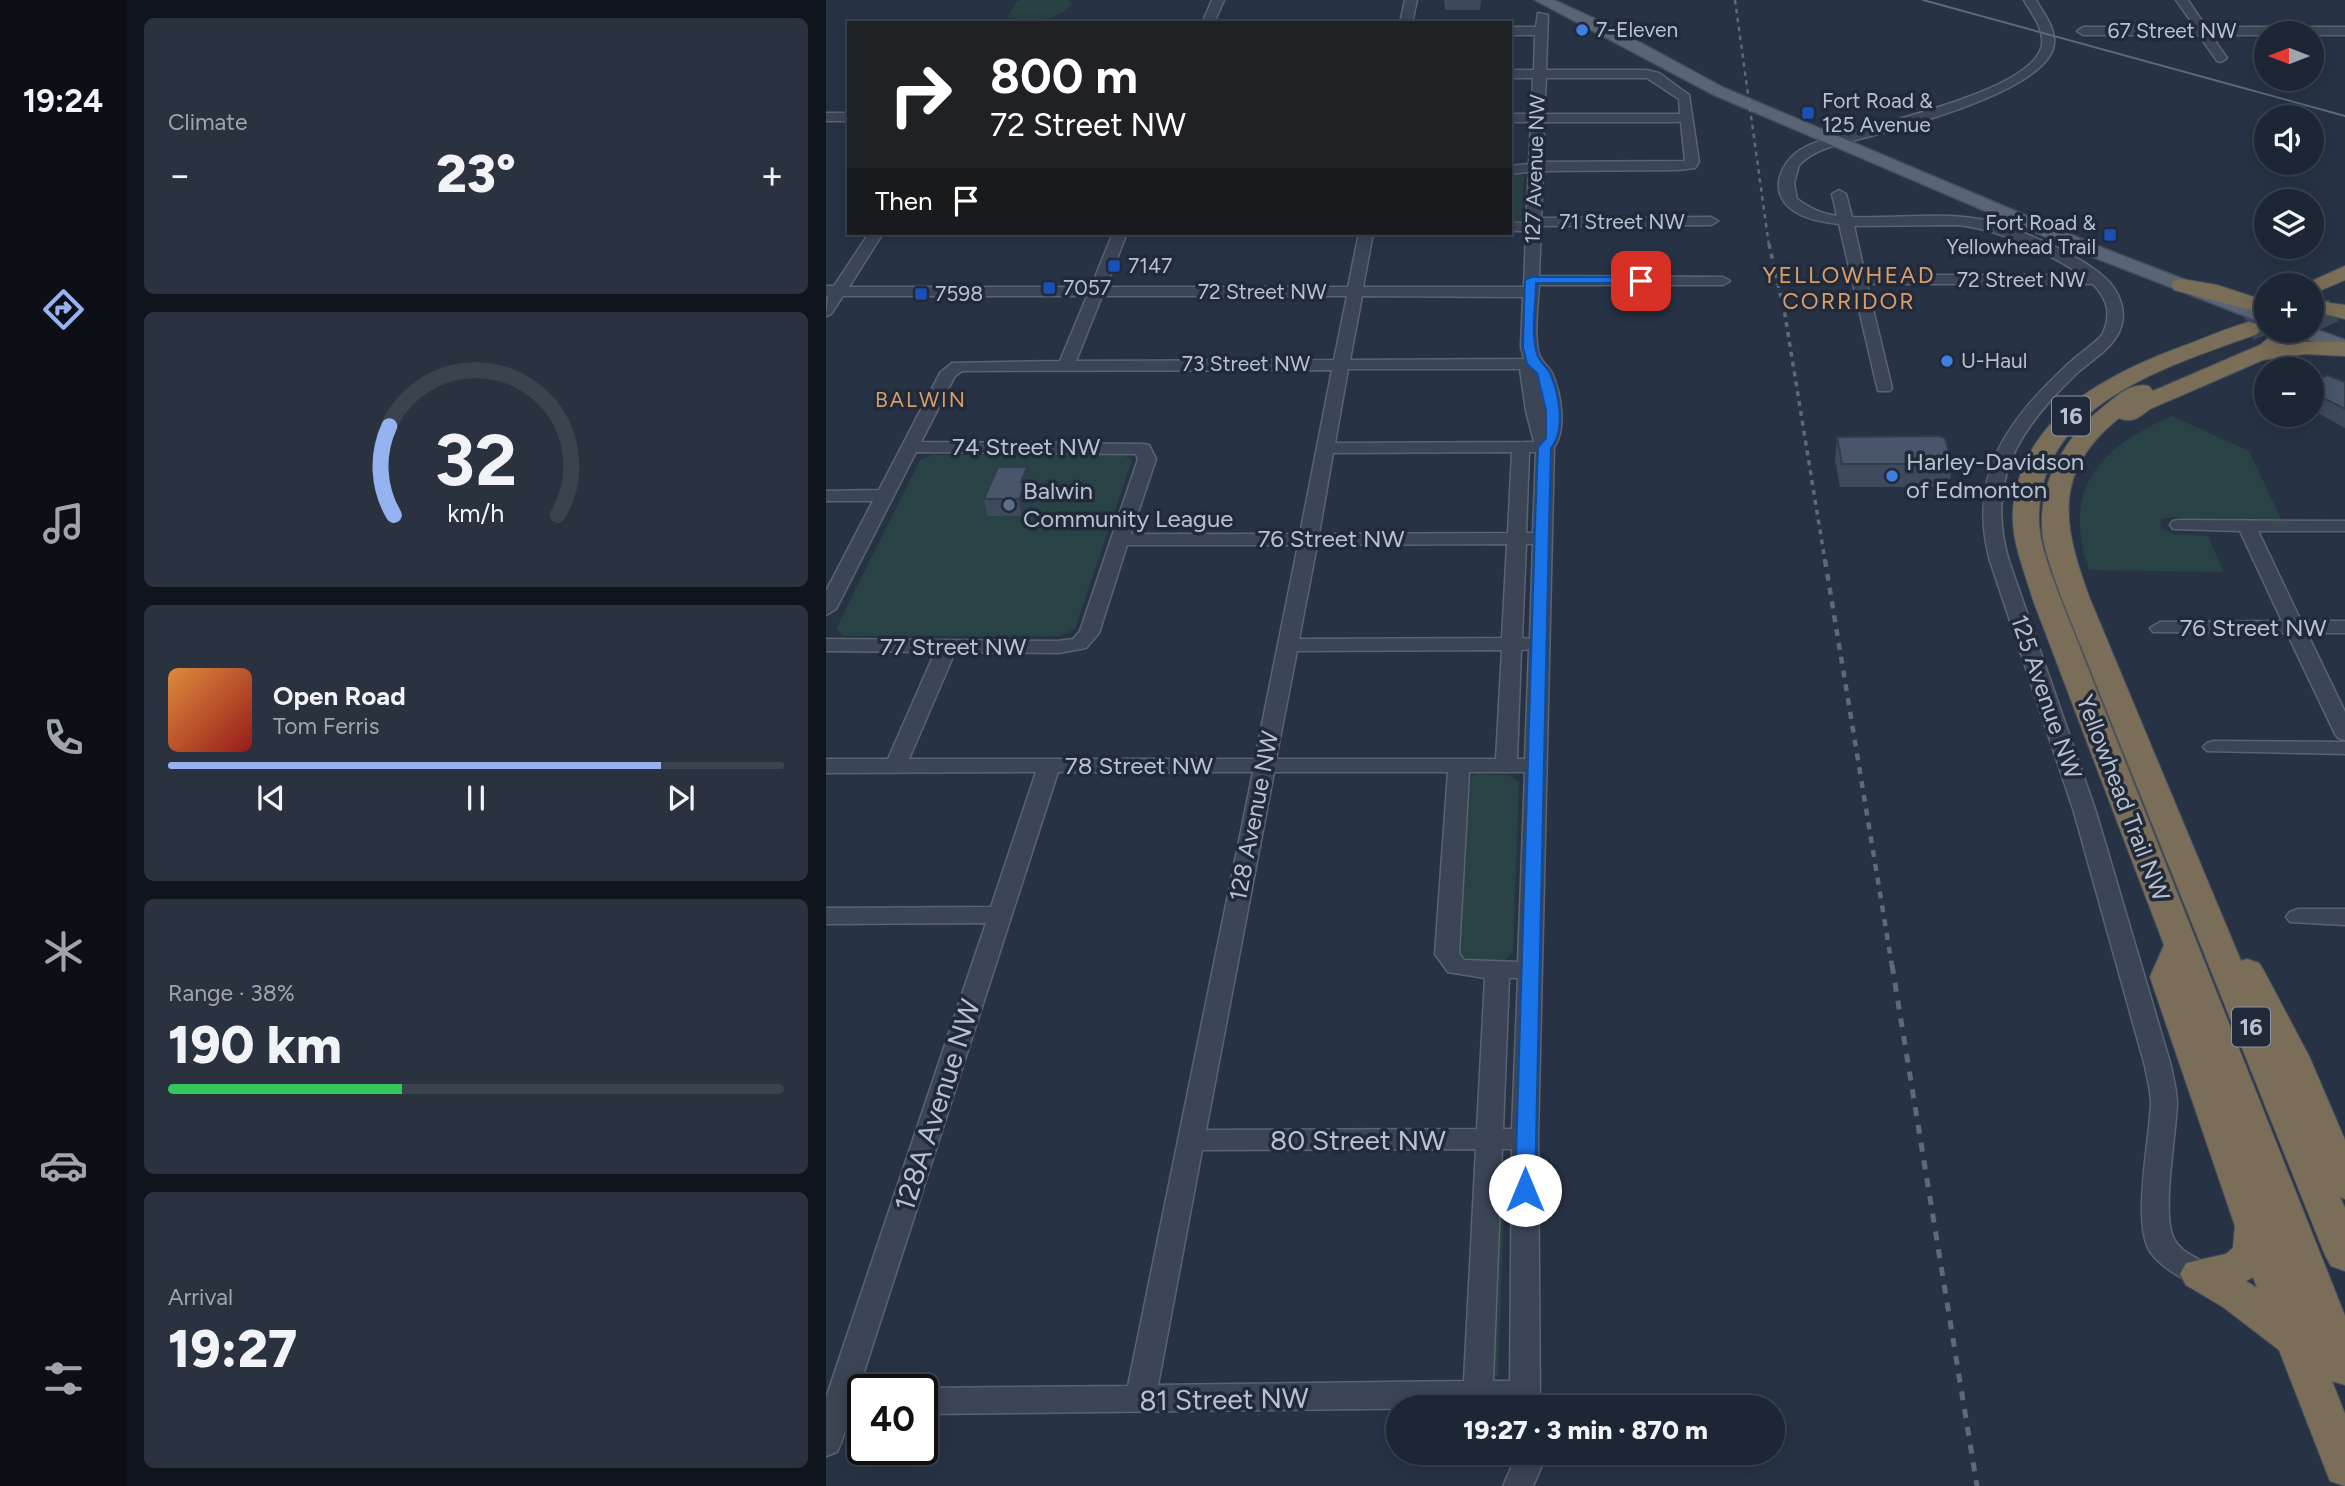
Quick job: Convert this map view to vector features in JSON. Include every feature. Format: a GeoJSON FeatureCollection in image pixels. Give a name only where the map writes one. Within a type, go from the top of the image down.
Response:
{"type":"FeatureCollection","features":[{"type":"Feature","properties":{"kind":"highway"},"geometry":{"type":"LineString","coordinates":[[2325,317],[2345,272]]}},
{"type":"Feature","properties":{"kind":"highway"},"geometry":{"type":"LineString","coordinates":[[2207,281],[2254,290]]}},
{"type":"Feature","properties":{"kind":"highway"},"geometry":{"type":"LineString","coordinates":[[2182,285],[2209,290],[2254,304]]}},
{"type":"Feature","properties":{"kind":"highway"},"geometry":{"type":"LineString","coordinates":[[2182,285],[2219,315],[2254,331]]}},
{"type":"Feature","properties":{"kind":"highway"},"geometry":{"type":"LineString","coordinates":[[2325,317],[2345,288]]}},
{"type":"Feature","properties":{"kind":"highway"},"geometry":{"type":"LineString","coordinates":[[2062,599],[2015,546],[2007,519],[2007,498],[2024,441],[2045,415],[2098,377],[2131,360],[2254,335]]}},
{"type":"Feature","properties":{"kind":"highway"},"geometry":{"type":"LineString","coordinates":[[2062,599],[2068,503],[2076,472],[2087,454],[2117,423],[2142,404],[2254,338]]}},
{"type":"Feature","properties":{"kind":"highway"},"geometry":{"type":"LineString","coordinates":[[2281,343],[2293,348],[2298,343]]}},
{"type":"Feature","properties":{"kind":"highway","name":"Yellowhead Trail NW"},"geometry":{"type":"LineString","coordinates":[[2062,599],[2158,800],[2345,1255]]}},
{"type":"Feature","properties":{"kind":"highway","name":"Yellowhead Trail NW"},"geometry":{"type":"LineString","coordinates":[[2062,599],[2180,945],[2345,1367]]}},
{"type":"Feature","properties":{"kind":"highway"},"geometry":{"type":"LineString","coordinates":[[2158,800],[2291,1056],[2345,1184]]}},
{"type":"Feature","properties":{"kind":"highway"},"geometry":{"type":"LineString","coordinates":[[2180,945],[2167,977],[2295,1340],[2345,1468]]}},
{"type":"Feature","properties":{"kind":"highway"},"geometry":{"type":"LineString","coordinates":[[2200,1274],[2237,1268],[2252,1255],[2255,1221]]}},
{"type":"Feature","properties":{"kind":"highway"},"geometry":{"type":"LineString","coordinates":[[2200,1274],[2248,1302],[2295,1340]]}},
{"type":"Feature","properties":{"kind":"main road"},"geometry":{"type":"LineString","coordinates":[[1558,0],[1621,25]]}},
{"type":"Feature","properties":{"kind":"main road"},"geometry":{"type":"LineString","coordinates":[[1542,12],[1590,5],[1722,80],[2017,205],[2254,299]]}},
{"type":"Feature","properties":{"kind":"main road"},"geometry":{"type":"LineString","coordinates":[[1571,6],[1707,86],[2077,244],[2182,285],[2254,330]]}},
{"type":"Feature","properties":{"kind":"street"},"geometry":{"type":"LineString","coordinates":[[1209,21],[1218,0]]}},
{"type":"Feature","properties":{"kind":"street"},"geometry":{"type":"LineString","coordinates":[[1406,21],[1411,0]]}},
{"type":"Feature","properties":{"kind":"street"},"geometry":{"type":"LineString","coordinates":[[2030,0],[2046,29],[2048,46],[2042,60],[2031,71],[2010,85],[1984,95],[1837,141],[1798,157],[1790,164],[1786,177],[1789,197],[1800,209],[1822,218],[1845,221],[1973,222],[1991,227],[2078,266],[2099,280]]}},
{"type":"Feature","properties":{"kind":"street"},"geometry":{"type":"LineString","coordinates":[[2182,0],[2221,58]]}},
{"type":"Feature","properties":{"kind":"street"},"geometry":{"type":"LineString","coordinates":[[1512,30],[1542,12]]}},
{"type":"Feature","properties":{"kind":"street","name":"127 Avenue NW"},"geometry":{"type":"LineString","coordinates":[[1525,1395],[1525,1139],[1545,447],[1539,437],[1527,371],[1533,364],[1529,347],[1530,286],[1542,12]]}},
{"type":"Feature","properties":{"kind":"street","name":"67 Street NW"},"geometry":{"type":"LineString","coordinates":[[2083,31],[2345,31]]}},
{"type":"Feature","properties":{"kind":"street"},"geometry":{"type":"LineString","coordinates":[[1512,74],[1655,76],[1685,98],[1690,165],[1512,170]]}},
{"type":"Feature","properties":{"kind":"street"},"geometry":{"type":"LineString","coordinates":[[826,117],[847,117]]}},
{"type":"Feature","properties":{"kind":"street"},"geometry":{"type":"LineString","coordinates":[[1512,118],[1686,118]]}},
{"type":"Feature","properties":{"kind":"street"},"geometry":{"type":"LineString","coordinates":[[1839,194],[1884,388]]}},
{"type":"Feature","properties":{"kind":"street","name":"71 Street NW"},"geometry":{"type":"LineString","coordinates":[[1512,227],[1711,221]]}},
{"type":"Feature","properties":{"kind":"street"},"geometry":{"type":"LineString","coordinates":[[826,311],[832,291],[874,235]]}},
{"type":"Feature","properties":{"kind":"street"},"geometry":{"type":"LineString","coordinates":[[1067,364],[1119,235]]}},
{"type":"Feature","properties":{"kind":"street","name":"128 Avenue NW"},"geometry":{"type":"LineString","coordinates":[[1140,1400],[1309,540],[1366,235]]}},
{"type":"Feature","properties":{"kind":"street","name":"72 Street NW"},"geometry":{"type":"LineString","coordinates":[[1859,279],[2099,280]]}},
{"type":"Feature","properties":{"kind":"street","name":"125 Avenue NW"},"geometry":{"type":"LineString","coordinates":[[2099,280],[2114,299],[2115,318],[2111,333],[2074,367],[2023,421],[2003,449],[1991,491],[1990,523],[2000,563],[2075,778],[2158,1066],[2164,1100],[2155,1216],[2161,1245],[2183,1266],[2200,1274]]}},
{"type":"Feature","properties":{"kind":"street","name":"72 Street NW"},"geometry":{"type":"LineString","coordinates":[[832,291],[1355,292],[1723,281]]}},
{"type":"Feature","properties":{"kind":"street","name":"73 Street NW"},"geometry":{"type":"LineString","coordinates":[[909,447],[948,373],[958,366],[1533,364]]}},
{"type":"Feature","properties":{"kind":"street"},"geometry":{"type":"LineString","coordinates":[[826,609],[909,447]]}},
{"type":"Feature","properties":{"kind":"street","name":"74 Street NW"},"geometry":{"type":"LineString","coordinates":[[909,447],[1143,449],[1147,459],[1120,540]]}},
{"type":"Feature","properties":{"kind":"street"},"geometry":{"type":"LineString","coordinates":[[1506,765],[1521,447]]}},
{"type":"Feature","properties":{"kind":"street"},"geometry":{"type":"LineString","coordinates":[[1326,448],[1545,447]]}},
{"type":"Feature","properties":{"kind":"street"},"geometry":{"type":"LineString","coordinates":[[826,496],[884,495]]}},
{"type":"Feature","properties":{"kind":"street"},"geometry":{"type":"LineString","coordinates":[[2179,525],[2345,526]]}},
{"type":"Feature","properties":{"kind":"street"},"geometry":{"type":"LineString","coordinates":[[2246,525],[2345,734]]}},
{"type":"Feature","properties":{"kind":"street","name":"76 Street NW"},"geometry":{"type":"LineString","coordinates":[[1120,540],[1541,538]]}},
{"type":"Feature","properties":{"kind":"street","name":"77 Street NW"},"geometry":{"type":"LineString","coordinates":[[826,645],[1058,647],[1079,644],[1090,633],[1120,540]]}},
{"type":"Feature","properties":{"kind":"street","name":"76 Street NW"},"geometry":{"type":"LineString","coordinates":[[2160,628],[2345,627]]}},
{"type":"Feature","properties":{"kind":"street"},"geometry":{"type":"LineString","coordinates":[[1288,645],[1539,644]]}},
{"type":"Feature","properties":{"kind":"street"},"geometry":{"type":"LineString","coordinates":[[895,766],[947,647]]}},
{"type":"Feature","properties":{"kind":"street"},"geometry":{"type":"LineString","coordinates":[[2214,747],[2345,748]]}},
{"type":"Feature","properties":{"kind":"street","name":"78 Street NW"},"geometry":{"type":"LineString","coordinates":[[826,766],[1536,765]]}},
{"type":"Feature","properties":{"kind":"street","name":"128A Avenue NW"},"geometry":{"type":"LineString","coordinates":[[826,1443],[843,1400],[1049,766]]}},
{"type":"Feature","properties":{"kind":"street"},"geometry":{"type":"LineString","coordinates":[[1460,766],[1447,954],[1455,966],[1531,970]]}},
{"type":"Feature","properties":{"kind":"street"},"geometry":{"type":"LineString","coordinates":[[826,915],[1000,915]]}},
{"type":"Feature","properties":{"kind":"street"},"geometry":{"type":"LineString","coordinates":[[2298,917],[2345,917]]}},
{"type":"Feature","properties":{"kind":"street"},"geometry":{"type":"LineString","coordinates":[[1478,1395],[1497,970]]}},
{"type":"Feature","properties":{"kind":"street","name":"80 Street NW"},"geometry":{"type":"LineString","coordinates":[[1191,1140],[1525,1139]]}},
{"type":"Feature","properties":{"kind":"street","name":"81 Street NW"},"geometry":{"type":"LineString","coordinates":[[938,1401],[1386,1396]]}},
{"type":"Feature","properties":{"kind":"green space"},"geometry":{"type":"Polygon","coordinates":[[[1068,0],[1073,3],[1060,14],[1043,19],[1007,17],[1017,1],[1068,0]]]}},
{"type":"Feature","properties":{"kind":"green space"},"geometry":{"type":"Polygon","coordinates":[[[1512,173],[1524,175],[1522,223],[1512,224],[1512,173]]]}},
{"type":"Feature","properties":{"kind":"green space"},"geometry":{"type":"Polygon","coordinates":[[[2172,416],[2249,451],[2281,519],[2204,520],[2171,517],[2160,520],[2161,528],[2173,534],[2208,536],[2224,572],[2089,570],[2082,541],[2080,516],[2084,494],[2093,474],[2106,457],[2124,442],[2172,416]]]}},
{"type":"Feature","properties":{"kind":"green space"},"geometry":{"type":"Polygon","coordinates":[[[933,455],[1124,455],[1132,460],[1075,629],[1060,636],[844,636],[836,629],[920,460],[933,455]]]}},
{"type":"Feature","properties":{"kind":"green space"},"geometry":{"type":"Polygon","coordinates":[[[1476,774],[1509,775],[1519,782],[1513,953],[1502,963],[1471,963],[1457,952],[1467,779],[1476,774]]]}},
{"type":"Feature","properties":{"kind":"green space"},"geometry":{"type":"Polygon","coordinates":[[[1498,1161],[1506,1161],[1498,1376],[1490,1378],[1498,1161]]]}},
{"type":"Feature","properties":{"kind":"building"},"geometry":{"type":"Polygon","coordinates":[[[2327,375],[2345,382],[2345,409],[2324,398],[2324,377],[2327,375]]]}},
{"type":"Feature","properties":{"kind":"building"},"geometry":{"type":"Polygon","coordinates":[[[1837,437],[1945,438],[1952,464],[1842,464],[1837,437]]]}},
{"type":"Feature","properties":{"kind":"building"},"geometry":{"type":"Polygon","coordinates":[[[998,467],[1027,467],[1021,482],[1026,482],[1019,499],[984,499],[998,467]]]}},
{"type":"Feature","properties":{"kind":"tunnel"},"geometry":{"type":"LineString","coordinates":[[2324,315],[2337,309]]}},
{"type":"Feature","properties":{"kind":"tunnel"},"geometry":{"type":"LineString","coordinates":[[2249,329],[2254,327]]}},
{"type":"Feature","properties":{"kind":"tram line"},"geometry":{"type":"LineString","coordinates":[[1923,0],[2345,116]]}},
{"type":"Feature","properties":{"kind":"railway"},"geometry":{"type":"LineString","coordinates":[[1735,0],[1769,246]]}},
{"type":"Feature","properties":{"kind":"railway"},"geometry":{"type":"LineString","coordinates":[[1769,244],[1785,315],[1825,561]]}},
{"type":"Feature","properties":{"kind":"railway"},"geometry":{"type":"LineString","coordinates":[[1825,560],[1892,966]]}},
{"type":"Feature","properties":{"kind":"railway"},"geometry":{"type":"LineString","coordinates":[[1892,965],[1977,1486]]}},
{"type":"Feature","properties":{"kind":"place","name":"7-Eleven"},"geometry":{"type":"Point","coordinates":[1582,30]}},
{"type":"Feature","properties":{"kind":"place","name":"Fort Road & 125 Avenue"},"geometry":{"type":"Point","coordinates":[1808,113]}},
{"type":"Feature","properties":{"kind":"place","name":"Fort Road & Yellowhead Trail"},"geometry":{"type":"Point","coordinates":[2110,235]}},
{"type":"Feature","properties":{"kind":"place","name":"7147"},"geometry":{"type":"Point","coordinates":[1114,266]}},
{"type":"Feature","properties":{"kind":"place","name":"7057"},"geometry":{"type":"Point","coordinates":[1049,288]}},
{"type":"Feature","properties":{"kind":"place","name":"7598"},"geometry":{"type":"Point","coordinates":[921,294]}},
{"type":"Feature","properties":{"kind":"place","name":"U-Haul"},"geometry":{"type":"Point","coordinates":[1947,361]}},
{"type":"Feature","properties":{"kind":"place","name":"Harley-Davidson of Edmonton"},"geometry":{"type":"Point","coordinates":[1892,476]}},
{"type":"Feature","properties":{"kind":"place","name":"Balwin Community League"},"geometry":{"type":"Point","coordinates":[1009,505]}},
{"type":"Feature","properties":{"kind":"district","name":"YELLOWHEAD CORRIDOR"},"geometry":{"type":"Point","coordinates":[1849,288]}},
{"type":"Feature","properties":{"kind":"district","name":"BALWIN"},"geometry":{"type":"Point","coordinates":[921,400]}},
{"type":"Feature","properties":{"kind":"route"},"geometry":{"type":"LineString","coordinates":[[1525,1190],[1542,526],[1545,447],[1552,438],[1552,410],[1548,387],[1543,372],[1533,364],[1529,347],[1531,280],[1641,281]]}}]}
